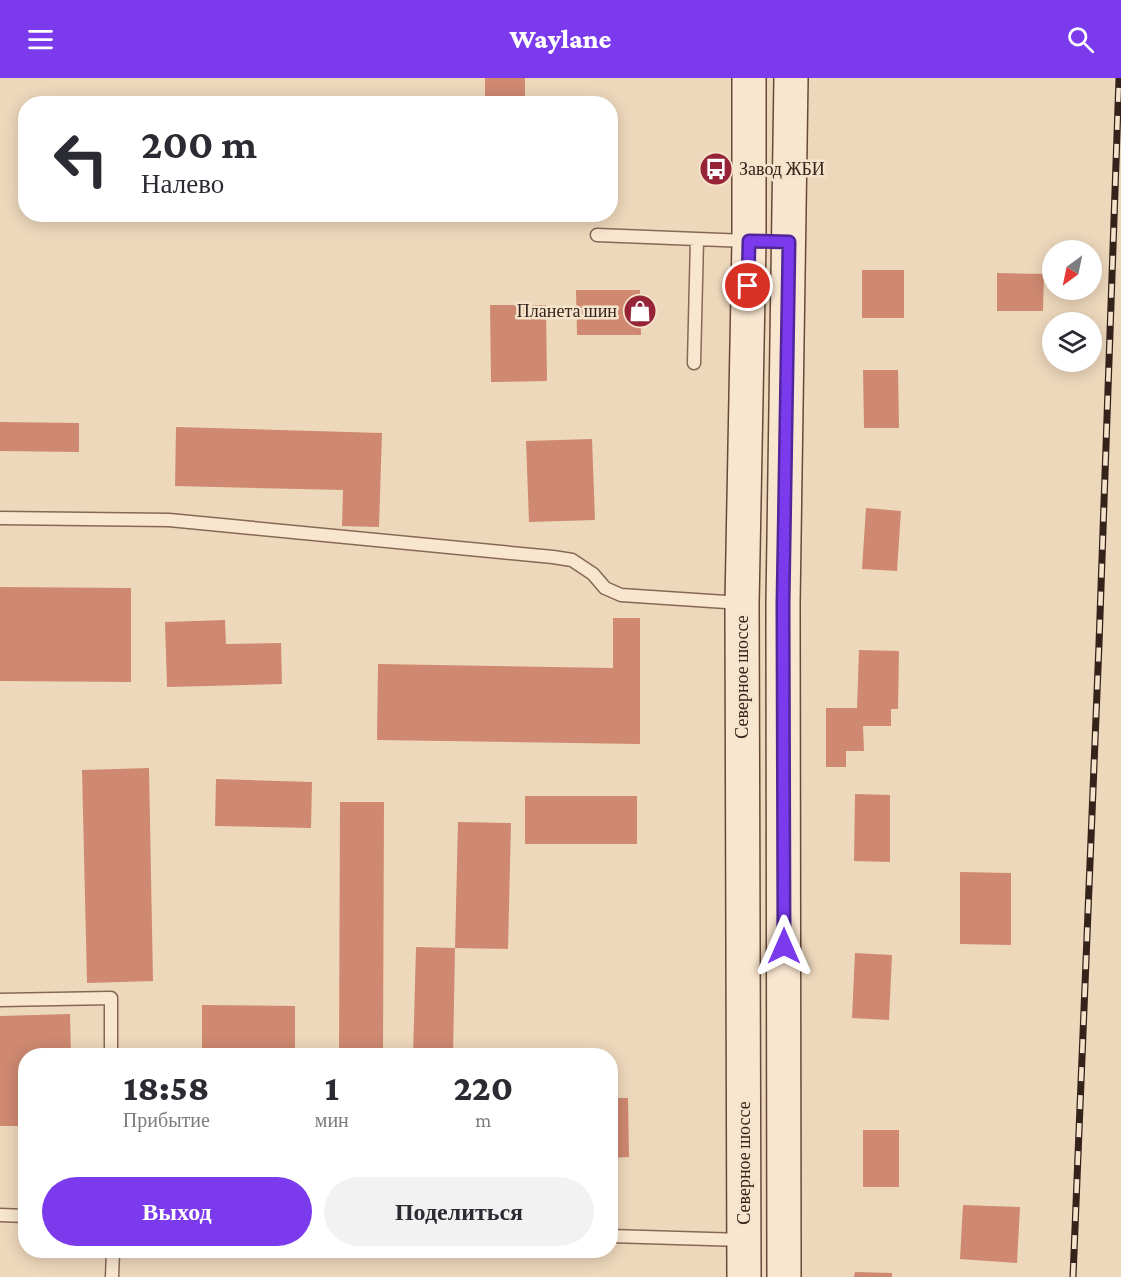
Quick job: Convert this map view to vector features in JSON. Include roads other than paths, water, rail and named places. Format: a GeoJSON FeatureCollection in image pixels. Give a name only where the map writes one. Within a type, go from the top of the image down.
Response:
{"type":"FeatureCollection","features":[{"type":"Feature","properties":{"kind":"main road","name":"Северное шоссе"},"geometry":{"type":"LineString","coordinates":[[744,1277],[742,603],[749,241],[749,78]]}},
{"type":"Feature","properties":{"kind":"main road"},"geometry":{"type":"LineString","coordinates":[[784,1277],[783,604],[791,78]]}},
{"type":"Feature","properties":{"kind":"main road"},"geometry":{"type":"LineString","coordinates":[[749,241],[789,242]]}},
{"type":"Feature","properties":{"kind":"main road"},"geometry":{"type":"LineString","coordinates":[[742,603],[783,604]]}},
{"type":"Feature","properties":{"kind":"main road"},"geometry":{"type":"LineString","coordinates":[[744,1240],[784,1240]]}},
{"type":"Feature","properties":{"kind":"lane"},"geometry":{"type":"LineString","coordinates":[[597,235],[749,241]]}},
{"type":"Feature","properties":{"kind":"lane"},"geometry":{"type":"LineString","coordinates":[[694,363],[697,239]]}},
{"type":"Feature","properties":{"kind":"lane"},"geometry":{"type":"LineString","coordinates":[[0,518],[169,520],[553,557],[572,560],[593,574],[605,588],[621,595],[742,603]]}},
{"type":"Feature","properties":{"kind":"lane"},"geometry":{"type":"LineString","coordinates":[[0,1000],[111,998],[111,1048]]}},
{"type":"Feature","properties":{"kind":"lane"},"geometry":{"type":"LineString","coordinates":[[0,1215],[18,1216]]}},
{"type":"Feature","properties":{"kind":"lane"},"geometry":{"type":"LineString","coordinates":[[618,1236],[744,1240]]}},
{"type":"Feature","properties":{"kind":"lane"},"geometry":{"type":"LineString","coordinates":[[112,1258],[112,1277]]}},
{"type":"Feature","properties":{"kind":"railway"},"geometry":{"type":"LineString","coordinates":[[1073,1277],[1119,78]]}},
{"type":"Feature","properties":{"kind":"place","name":"Завод ЖБИ"},"geometry":{"type":"Point","coordinates":[716,169]}},
{"type":"Feature","properties":{"kind":"place","name":"Планета шин"},"geometry":{"type":"Point","coordinates":[640,311]}}]}
